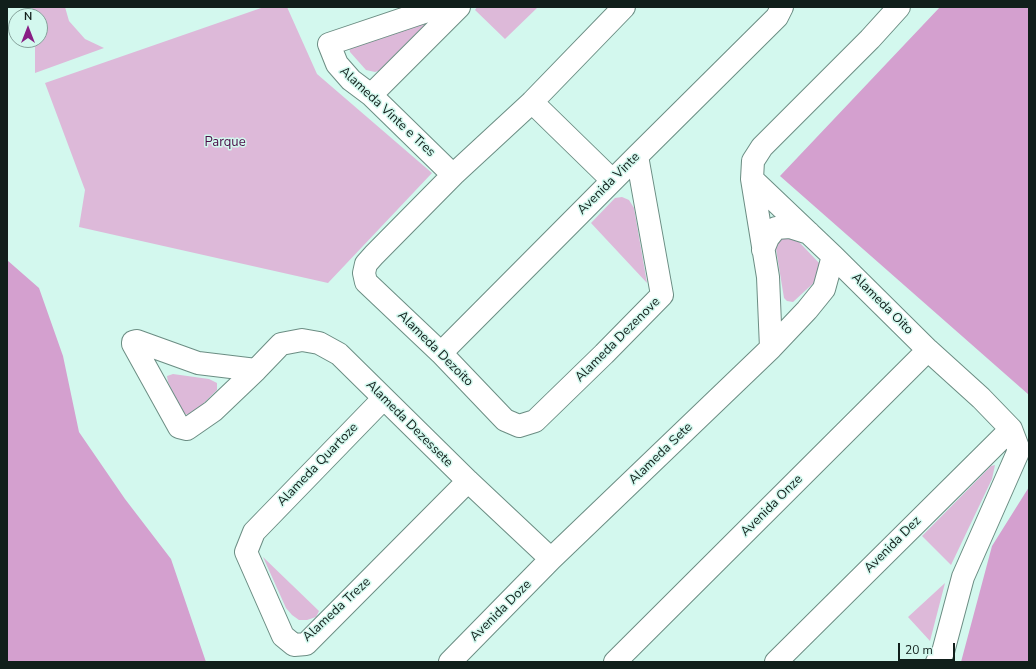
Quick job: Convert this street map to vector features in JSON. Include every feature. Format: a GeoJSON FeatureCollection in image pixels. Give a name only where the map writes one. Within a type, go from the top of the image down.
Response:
{"type":"FeatureCollection","features":[{"type":"Feature","properties":{"kind":"street","name":"Alameda Vinte e Tres"},"geometry":{"type":"LineString","coordinates":[[439,7],[329,44],[336,64],[351,80],[371,95],[453,175]]}},
{"type":"Feature","properties":{"kind":"street"},"geometry":{"type":"LineString","coordinates":[[371,95],[459,7]]}},
{"type":"Feature","properties":{"kind":"street"},"geometry":{"type":"LineString","coordinates":[[453,175],[532,102],[624,7]]}},
{"type":"Feature","properties":{"kind":"street"},"geometry":{"type":"LineString","coordinates":[[771,348],[768,277],[752,179],[753,161],[762,147],[870,39],[894,9]]}},
{"type":"Feature","properties":{"kind":"street","name":"Avenida Vinte"},"geometry":{"type":"LineString","coordinates":[[442,353],[780,12]]}},
{"type":"Feature","properties":{"kind":"street"},"geometry":{"type":"LineString","coordinates":[[532,102],[612,180]]}},
{"type":"Feature","properties":{"kind":"street","name":"Alameda Dezenove"},"geometry":{"type":"LineString","coordinates":[[519,426],[535,422],[662,295],[637,156]]}},
{"type":"Feature","properties":{"kind":"street","name":"Alameda Dezoito"},"geometry":{"type":"LineString","coordinates":[[453,175],[366,264],[364,273],[366,282],[442,353],[505,420],[519,426]]}},
{"type":"Feature","properties":{"kind":"street","name":"Alameda Oito"},"geometry":{"type":"LineString","coordinates":[[752,179],[833,256],[928,350],[981,398],[1011,429]]}},
{"type":"Feature","properties":{"kind":"street"},"geometry":{"type":"LineString","coordinates":[[763,250],[768,238],[776,228],[790,227],[809,233]]}},
{"type":"Feature","properties":{"kind":"street","name":"Alameda Sete"},"geometry":{"type":"LineString","coordinates":[[551,560],[771,348],[807,310],[824,290],[833,256]]}},
{"type":"Feature","properties":{"kind":"street"},"geometry":{"type":"LineString","coordinates":[[768,277],[779,300],[785,308],[796,311],[807,310]]}},
{"type":"Feature","properties":{"kind":"street"},"geometry":{"type":"LineString","coordinates":[[824,290],[844,286],[864,287]]}},
{"type":"Feature","properties":{"kind":"street","name":"Alameda Dezessete"},"geometry":{"type":"LineString","coordinates":[[198,363],[136,341],[133,342],[179,427],[188,429],[213,411],[281,344],[302,340],[319,343],[339,354],[383,399],[551,560]]}},
{"type":"Feature","properties":{"kind":"street","name":"Avenida Onze"},"geometry":{"type":"LineString","coordinates":[[615,662],[928,350]]}},
{"type":"Feature","properties":{"kind":"street"},"geometry":{"type":"LineString","coordinates":[[198,363],[256,370]]}},
{"type":"Feature","properties":{"kind":"street"},"geometry":{"type":"LineString","coordinates":[[198,363],[215,371],[222,377],[225,387],[213,411]]}},
{"type":"Feature","properties":{"kind":"street","name":"Alameda Quartoze"},"geometry":{"type":"LineString","coordinates":[[254,532],[383,399]]}},
{"type":"Feature","properties":{"kind":"street"},"geometry":{"type":"LineString","coordinates":[[937,662],[943,652],[963,577],[1019,450],[1011,429]]}},
{"type":"Feature","properties":{"kind":"street","name":"Avenida Dez"},"geometry":{"type":"LineString","coordinates":[[776,662],[1011,429]]}},
{"type":"Feature","properties":{"kind":"street","name":"Alameda Treze"},"geometry":{"type":"LineString","coordinates":[[254,532],[246,552],[284,636],[294,645],[306,644],[468,481]]}},
{"type":"Feature","properties":{"kind":"street","name":"Avenida Doze"},"geometry":{"type":"LineString","coordinates":[[450,662],[551,560]]}},
{"type":"Feature","properties":{"kind":"green space"},"geometry":{"type":"Polygon","coordinates":[[[65,7],[69,21],[85,39],[104,48],[35,73],[35,48],[48,48],[48,8],[32,8],[65,7]]]}},
{"type":"Feature","properties":{"kind":"green space","name":"Parque"},"geometry":{"type":"Polygon","coordinates":[[[264,7],[287,7],[317,74],[432,173],[328,283],[79,227],[85,190],[45,83],[264,7]]]}},
{"type":"Feature","properties":{"kind":"green space"},"geometry":{"type":"Polygon","coordinates":[[[477,7],[538,7],[505,39],[475,10],[477,7]]]}},
{"type":"Feature","properties":{"kind":"green space"},"geometry":{"type":"Polygon","coordinates":[[[436,14],[384,69],[375,72],[366,70],[350,52],[349,46],[436,14]]]}},
{"type":"Feature","properties":{"kind":"green space"},"geometry":{"type":"Polygon","coordinates":[[[622,197],[629,200],[634,208],[647,283],[591,223],[615,198],[622,197]]]}},
{"type":"Feature","properties":{"kind":"green space"},"geometry":{"type":"Polygon","coordinates":[[[779,233],[792,237],[800,243],[821,265],[819,278],[793,302],[787,301],[784,298],[775,243],[779,233]]]}},
{"type":"Feature","properties":{"kind":"green space"},"geometry":{"type":"Polygon","coordinates":[[[173,374],[209,379],[217,383],[217,390],[195,412],[188,415],[183,413],[168,382],[167,376],[173,374]]]}},
{"type":"Feature","properties":{"kind":"green space"},"geometry":{"type":"Polygon","coordinates":[[[995,465],[992,479],[951,565],[922,536],[991,466],[995,465]]]}},
{"type":"Feature","properties":{"kind":"green space"},"geometry":{"type":"Polygon","coordinates":[[[263,557],[319,611],[316,617],[307,620],[299,620],[292,615],[286,608],[263,557]]]}},
{"type":"Feature","properties":{"kind":"green space"},"geometry":{"type":"Polygon","coordinates":[[[945,583],[930,641],[908,617],[945,583]]]}},
{"type":"Feature","properties":{"kind":"shaded area"},"geometry":{"type":"Polygon","coordinates":[[[940,7],[1029,7],[1029,395],[780,176],[940,7]]]}},
{"type":"Feature","properties":{"kind":"shaded area"},"geometry":{"type":"Polygon","coordinates":[[[7,260],[39,288],[63,356],[79,432],[125,499],[171,559],[206,662],[7,662],[7,260]]]}},
{"type":"Feature","properties":{"kind":"shaded area"},"geometry":{"type":"Polygon","coordinates":[[[1029,487],[1029,662],[961,662],[992,546],[1029,487]]]}}]}
